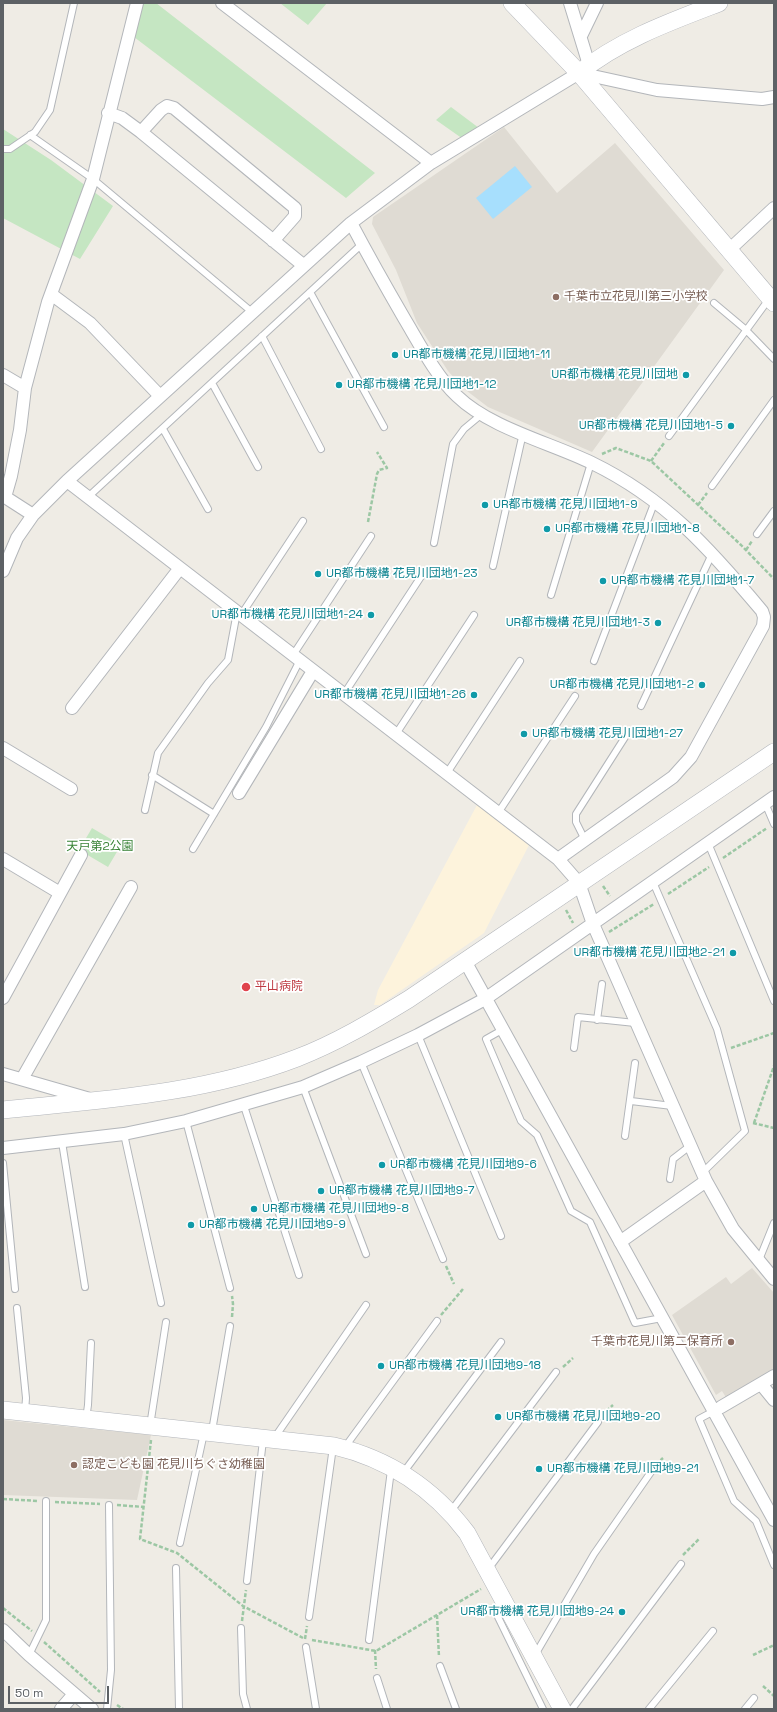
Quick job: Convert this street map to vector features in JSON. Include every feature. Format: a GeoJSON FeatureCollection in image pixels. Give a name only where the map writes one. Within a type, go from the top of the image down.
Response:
{"type":"FeatureCollection","features":[{"type":"Feature","properties":{"kind":"street"},"geometry":{"type":"LineString","coordinates":[[34,515],[5,497],[11,476],[20,430],[25,388],[51,294],[93,178],[108,113],[127,49],[137,3]]}},
{"type":"Feature","properties":{"kind":"street"},"geometry":{"type":"LineString","coordinates":[[222,3],[431,163]]}},
{"type":"Feature","properties":{"kind":"street"},"geometry":{"type":"LineString","coordinates":[[512,3],[584,69],[729,250],[772,300]]}},
{"type":"Feature","properties":{"kind":"street"},"geometry":{"type":"LineString","coordinates":[[570,3],[581,36],[584,69]]}},
{"type":"Feature","properties":{"kind":"street"},"geometry":{"type":"LineString","coordinates":[[581,36],[597,3]]}},
{"type":"Feature","properties":{"kind":"street"},"geometry":{"type":"LineString","coordinates":[[3,571],[17,538],[34,515],[67,481],[351,223],[431,163],[630,41],[671,21],[719,3]]}},
{"type":"Feature","properties":{"kind":"street"},"geometry":{"type":"LineString","coordinates":[[584,69],[656,90],[762,99],[774,97]]}},
{"type":"Feature","properties":{"kind":"street"},"geometry":{"type":"LineString","coordinates":[[140,132],[161,110],[167,106],[174,108],[295,208],[295,216],[273,241]]}},
{"type":"Feature","properties":{"kind":"street"},"geometry":{"type":"LineString","coordinates":[[108,113],[122,118],[140,132],[303,265]]}},
{"type":"Feature","properties":{"kind":"street"},"geometry":{"type":"LineString","coordinates":[[729,250],[774,208]]}},
{"type":"Feature","properties":{"kind":"street"},"geometry":{"type":"LineString","coordinates":[[351,223],[425,354],[457,396],[482,414],[523,433],[596,459],[620,478],[655,501],[684,524],[712,553],[762,611],[764,617],[764,626],[691,757],[673,777],[558,859]]}},
{"type":"Feature","properties":{"kind":"street"},"geometry":{"type":"LineString","coordinates":[[51,294],[90,323],[160,396]]}},
{"type":"Feature","properties":{"kind":"street"},"geometry":{"type":"LineString","coordinates":[[3,375],[25,388]]}},
{"type":"Feature","properties":{"kind":"street"},"geometry":{"type":"LineString","coordinates":[[67,481],[558,859],[579,883],[593,924],[635,1023],[704,1177],[733,1228],[774,1279]]}},
{"type":"Feature","properties":{"kind":"street"},"geometry":{"type":"LineString","coordinates":[[72,708],[180,568]]}},
{"type":"Feature","properties":{"kind":"street"},"geometry":{"type":"LineString","coordinates":[[239,793],[313,671]]}},
{"type":"Feature","properties":{"kind":"street"},"geometry":{"type":"LineString","coordinates":[[3,748],[71,789]]}},
{"type":"Feature","properties":{"kind":"street"},"geometry":{"type":"LineString","coordinates":[[3,1110],[96,1101],[204,1085],[297,1058],[347,1035],[380,1017],[465,962],[579,883],[774,752]]}},
{"type":"Feature","properties":{"kind":"street"},"geometry":{"type":"LineString","coordinates":[[3,1148],[124,1134],[186,1121],[244,1106],[303,1087],[361,1062],[418,1036],[485,999],[770,800]]}},
{"type":"Feature","properties":{"kind":"street"},"geometry":{"type":"LineString","coordinates":[[3,998],[81,855]]}},
{"type":"Feature","properties":{"kind":"street"},"geometry":{"type":"LineString","coordinates":[[3,859],[60,893]]}},
{"type":"Feature","properties":{"kind":"street"},"geometry":{"type":"LineString","coordinates":[[22,1079],[131,888]]}},
{"type":"Feature","properties":{"kind":"street"},"geometry":{"type":"LineString","coordinates":[[465,962],[662,1318],[717,1409],[774,1520]]}},
{"type":"Feature","properties":{"kind":"street"},"geometry":{"type":"LineString","coordinates":[[3,1074],[96,1101]]}},
{"type":"Feature","properties":{"kind":"street"},"geometry":{"type":"LineString","coordinates":[[620,1242],[704,1177]]}},
{"type":"Feature","properties":{"kind":"street"},"geometry":{"type":"LineString","coordinates":[[717,1409],[774,1376]]}},
{"type":"Feature","properties":{"kind":"street"},"geometry":{"type":"LineString","coordinates":[[761,1384],[774,1400]]}},
{"type":"Feature","properties":{"kind":"street"},"geometry":{"type":"LineString","coordinates":[[3,1410],[339,1447],[373,1457],[425,1488],[450,1512],[467,1533],[562,1709]]}},
{"type":"Feature","properties":{"kind":"street"},"geometry":{"type":"LineString","coordinates":[[3,1630],[29,1655],[92,1709]]}},
{"type":"Feature","properties":{"kind":"street"},"geometry":{"type":"LineString","coordinates":[[61,1709],[74,1694]]}},
{"type":"Feature","properties":{"kind":"lane"},"geometry":{"type":"LineString","coordinates":[[3,149],[10,149],[35,132],[50,110],[74,3]]}},
{"type":"Feature","properties":{"kind":"lane"},"geometry":{"type":"LineString","coordinates":[[30,135],[93,178],[252,312]]}},
{"type":"Feature","properties":{"kind":"lane"},"geometry":{"type":"LineString","coordinates":[[88,497],[362,244]]}},
{"type":"Feature","properties":{"kind":"lane"},"geometry":{"type":"LineString","coordinates":[[310,292],[384,427]]}},
{"type":"Feature","properties":{"kind":"lane"},"geometry":{"type":"LineString","coordinates":[[668,436],[746,331],[772,300]]}},
{"type":"Feature","properties":{"kind":"lane"},"geometry":{"type":"LineString","coordinates":[[714,303],[746,331],[774,360]]}},
{"type":"Feature","properties":{"kind":"lane"},"geometry":{"type":"LineString","coordinates":[[262,336],[321,449]]}},
{"type":"Feature","properties":{"kind":"lane"},"geometry":{"type":"LineString","coordinates":[[212,383],[258,467]]}},
{"type":"Feature","properties":{"kind":"lane"},"geometry":{"type":"LineString","coordinates":[[712,486],[774,400]]}},
{"type":"Feature","properties":{"kind":"lane"},"geometry":{"type":"LineString","coordinates":[[434,543],[453,444],[464,429],[482,414]]}},
{"type":"Feature","properties":{"kind":"lane"},"geometry":{"type":"LineString","coordinates":[[163,429],[208,509]]}},
{"type":"Feature","properties":{"kind":"lane"},"geometry":{"type":"LineString","coordinates":[[493,566],[523,433]]}},
{"type":"Feature","properties":{"kind":"lane"},"geometry":{"type":"LineString","coordinates":[[551,595],[596,459]]}},
{"type":"Feature","properties":{"kind":"lane"},"geometry":{"type":"LineString","coordinates":[[594,661],[655,501]]}},
{"type":"Feature","properties":{"kind":"lane"},"geometry":{"type":"LineString","coordinates":[[757,534],[774,511]]}},
{"type":"Feature","properties":{"kind":"lane"},"geometry":{"type":"LineString","coordinates":[[145,810],[155,761],[161,747],[208,683],[228,660],[239,614],[303,521]]}},
{"type":"Feature","properties":{"kind":"lane"},"geometry":{"type":"LineString","coordinates":[[193,849],[266,727],[296,658],[371,536]]}},
{"type":"Feature","properties":{"kind":"lane"},"geometry":{"type":"LineString","coordinates":[[641,706],[712,553]]}},
{"type":"Feature","properties":{"kind":"lane"},"geometry":{"type":"LineString","coordinates":[[344,694],[422,575]]}},
{"type":"Feature","properties":{"kind":"lane"},"geometry":{"type":"LineString","coordinates":[[396,734],[474,615]]}},
{"type":"Feature","properties":{"kind":"lane"},"geometry":{"type":"LineString","coordinates":[[447,774],[520,661]]}},
{"type":"Feature","properties":{"kind":"lane"},"geometry":{"type":"LineString","coordinates":[[498,813],[574,696]]}},
{"type":"Feature","properties":{"kind":"lane"},"geometry":{"type":"LineString","coordinates":[[585,840],[576,822],[576,814],[627,734]]}},
{"type":"Feature","properties":{"kind":"lane"},"geometry":{"type":"LineString","coordinates":[[152,775],[214,814]]}},
{"type":"Feature","properties":{"kind":"lane"},"geometry":{"type":"LineString","coordinates":[[770,800],[774,824]]}},
{"type":"Feature","properties":{"kind":"lane"},"geometry":{"type":"LineString","coordinates":[[708,843],[774,1001]]}},
{"type":"Feature","properties":{"kind":"lane"},"geometry":{"type":"LineString","coordinates":[[653,882],[717,1028],[745,1131],[704,1177]]}},
{"type":"Feature","properties":{"kind":"lane"},"geometry":{"type":"LineString","coordinates":[[597,1020],[602,984]]}},
{"type":"Feature","properties":{"kind":"lane"},"geometry":{"type":"LineString","coordinates":[[574,1048],[578,1017],[635,1023]]}},
{"type":"Feature","properties":{"kind":"lane"},"geometry":{"type":"LineString","coordinates":[[502,1030],[486,1039],[521,1120],[537,1135],[571,1211],[590,1222],[634,1323],[662,1318]]}},
{"type":"Feature","properties":{"kind":"lane"},"geometry":{"type":"LineString","coordinates":[[418,1036],[501,1236]]}},
{"type":"Feature","properties":{"kind":"lane"},"geometry":{"type":"LineString","coordinates":[[361,1062],[443,1259]]}},
{"type":"Feature","properties":{"kind":"lane"},"geometry":{"type":"LineString","coordinates":[[625,1136],[636,1063]]}},
{"type":"Feature","properties":{"kind":"lane"},"geometry":{"type":"LineString","coordinates":[[303,1087],[366,1254]]}},
{"type":"Feature","properties":{"kind":"lane"},"geometry":{"type":"LineString","coordinates":[[631,1101],[672,1106]]}},
{"type":"Feature","properties":{"kind":"lane"},"geometry":{"type":"LineString","coordinates":[[244,1106],[300,1275]]}},
{"type":"Feature","properties":{"kind":"lane"},"geometry":{"type":"LineString","coordinates":[[186,1121],[230,1288]]}},
{"type":"Feature","properties":{"kind":"lane"},"geometry":{"type":"LineString","coordinates":[[124,1134],[162,1303]]}},
{"type":"Feature","properties":{"kind":"lane"},"geometry":{"type":"LineString","coordinates":[[62,1142],[85,1287]]}},
{"type":"Feature","properties":{"kind":"lane"},"geometry":{"type":"LineString","coordinates":[[670,1179],[673,1159],[690,1146]]}},
{"type":"Feature","properties":{"kind":"lane"},"geometry":{"type":"LineString","coordinates":[[3,1163],[15,1289]]}},
{"type":"Feature","properties":{"kind":"lane"},"geometry":{"type":"LineString","coordinates":[[759,1260],[774,1223]]}},
{"type":"Feature","properties":{"kind":"lane"},"geometry":{"type":"LineString","coordinates":[[247,1581],[269,1439],[366,1305]]}},
{"type":"Feature","properties":{"kind":"lane"},"geometry":{"type":"LineString","coordinates":[[17,1308],[26,1398],[25,1413]]}},
{"type":"Feature","properties":{"kind":"lane"},"geometry":{"type":"LineString","coordinates":[[308,1617],[339,1447],[437,1321]]}},
{"type":"Feature","properties":{"kind":"lane"},"geometry":{"type":"LineString","coordinates":[[152,1426],[166,1322]]}},
{"type":"Feature","properties":{"kind":"lane"},"geometry":{"type":"LineString","coordinates":[[180,1543],[208,1432],[230,1326]]}},
{"type":"Feature","properties":{"kind":"lane"},"geometry":{"type":"LineString","coordinates":[[369,1640],[397,1470],[501,1342]]}},
{"type":"Feature","properties":{"kind":"lane"},"geometry":{"type":"LineString","coordinates":[[86,1419],[91,1343]]}},
{"type":"Feature","properties":{"kind":"lane"},"geometry":{"type":"LineString","coordinates":[[450,1512],[556,1372]]}},
{"type":"Feature","properties":{"kind":"lane"},"geometry":{"type":"LineString","coordinates":[[717,1409],[699,1419],[734,1502],[756,1521],[774,1565]]}},
{"type":"Feature","properties":{"kind":"lane"},"geometry":{"type":"LineString","coordinates":[[490,1576],[598,1422]]}},
{"type":"Feature","properties":{"kind":"lane"},"geometry":{"type":"LineString","coordinates":[[534,1657],[594,1554],[650,1472]]}},
{"type":"Feature","properties":{"kind":"lane"},"geometry":{"type":"LineString","coordinates":[[29,1655],[46,1620],[46,1501]]}},
{"type":"Feature","properties":{"kind":"lane"},"geometry":{"type":"LineString","coordinates":[[107,1709],[111,1670],[109,1505]]}},
{"type":"Feature","properties":{"kind":"lane"},"geometry":{"type":"LineString","coordinates":[[572,1709],[681,1564]]}},
{"type":"Feature","properties":{"kind":"lane"},"geometry":{"type":"LineString","coordinates":[[176,1568],[180,1709]]}},
{"type":"Feature","properties":{"kind":"lane"},"geometry":{"type":"LineString","coordinates":[[498,1617],[543,1709]]}},
{"type":"Feature","properties":{"kind":"lane"},"geometry":{"type":"LineString","coordinates":[[241,1628],[242,1694],[247,1709]]}},
{"type":"Feature","properties":{"kind":"lane"},"geometry":{"type":"LineString","coordinates":[[649,1709],[713,1631]]}},
{"type":"Feature","properties":{"kind":"lane"},"geometry":{"type":"LineString","coordinates":[[306,1647],[316,1709]]}},
{"type":"Feature","properties":{"kind":"lane"},"geometry":{"type":"LineString","coordinates":[[440,1666],[456,1709]]}},
{"type":"Feature","properties":{"kind":"lane"},"geometry":{"type":"LineString","coordinates":[[377,1678],[387,1709]]}},
{"type":"Feature","properties":{"kind":"lane"},"geometry":{"type":"LineString","coordinates":[[745,1709],[754,1698]]}},
{"type":"Feature","properties":{"kind":"path"},"geometry":{"type":"LineString","coordinates":[[651,461],[668,436]]}},
{"type":"Feature","properties":{"kind":"path"},"geometry":{"type":"LineString","coordinates":[[596,459],[616,448],[651,461],[741,545],[774,579]]}},
{"type":"Feature","properties":{"kind":"path"},"geometry":{"type":"LineString","coordinates":[[368,522],[379,470],[387,468],[377,452]]}},
{"type":"Feature","properties":{"kind":"path"},"geometry":{"type":"LineString","coordinates":[[698,505],[712,486]]}},
{"type":"Feature","properties":{"kind":"path"},"geometry":{"type":"LineString","coordinates":[[603,936],[774,824]]}},
{"type":"Feature","properties":{"kind":"path"},"geometry":{"type":"LineString","coordinates":[[599,880],[610,897]]}},
{"type":"Feature","properties":{"kind":"path"},"geometry":{"type":"LineString","coordinates":[[563,905],[576,926]]}},
{"type":"Feature","properties":{"kind":"path"},"geometry":{"type":"LineString","coordinates":[[723,1050],[774,1033]]}},
{"type":"Feature","properties":{"kind":"path"},"geometry":{"type":"LineString","coordinates":[[745,1131],[754,1123],[774,1066]]}},
{"type":"Feature","properties":{"kind":"path"},"geometry":{"type":"LineString","coordinates":[[754,1123],[774,1128]]}},
{"type":"Feature","properties":{"kind":"path"},"geometry":{"type":"LineString","coordinates":[[443,1259],[454,1284]]}},
{"type":"Feature","properties":{"kind":"path"},"geometry":{"type":"LineString","coordinates":[[230,1288],[233,1304],[230,1326]]}},
{"type":"Feature","properties":{"kind":"path"},"geometry":{"type":"LineString","coordinates":[[437,1321],[463,1289]]}},
{"type":"Feature","properties":{"kind":"path"},"geometry":{"type":"LineString","coordinates":[[556,1372],[573,1358]]}},
{"type":"Feature","properties":{"kind":"path"},"geometry":{"type":"LineString","coordinates":[[598,1422],[604,1411],[613,1405]]}},
{"type":"Feature","properties":{"kind":"path"},"geometry":{"type":"LineString","coordinates":[[152,1426],[140,1538],[177,1553],[243,1606],[305,1638],[376,1651],[437,1615],[490,1576]]}},
{"type":"Feature","properties":{"kind":"path"},"geometry":{"type":"LineString","coordinates":[[3,1499],[144,1507]]}},
{"type":"Feature","properties":{"kind":"path"},"geometry":{"type":"LineString","coordinates":[[681,1564],[684,1554],[699,1538]]}},
{"type":"Feature","properties":{"kind":"path"},"geometry":{"type":"LineString","coordinates":[[176,1568],[177,1553],[180,1543]]}},
{"type":"Feature","properties":{"kind":"path"},"geometry":{"type":"LineString","coordinates":[[241,1628],[247,1581]]}},
{"type":"Feature","properties":{"kind":"path"},"geometry":{"type":"LineString","coordinates":[[3,1608],[38,1636],[108,1699],[123,1709]]}},
{"type":"Feature","properties":{"kind":"path"},"geometry":{"type":"LineString","coordinates":[[437,1615],[440,1666]]}},
{"type":"Feature","properties":{"kind":"path"},"geometry":{"type":"LineString","coordinates":[[306,1647],[305,1638],[308,1617]]}},
{"type":"Feature","properties":{"kind":"path"},"geometry":{"type":"LineString","coordinates":[[369,1640],[376,1651],[377,1678]]}},
{"type":"Feature","properties":{"kind":"path"},"geometry":{"type":"LineString","coordinates":[[753,1656],[774,1645]]}},
{"type":"Feature","properties":{"kind":"path"},"geometry":{"type":"LineString","coordinates":[[763,1686],[774,1696]]}},
{"type":"Feature","properties":{"kind":"shaded area","name":"千葉市立花見川第三小学校"},"geometry":{"type":"Polygon","coordinates":[[[504,127],[557,193],[615,143],[724,270],[592,452],[488,407],[463,388],[448,371],[417,323],[396,270],[372,224],[373,217],[504,127]]]}},
{"type":"Feature","properties":{"kind":"shaded area"},"geometry":{"type":"Polygon","coordinates":[[[477,805],[529,845],[484,933],[380,1005],[374,1005],[378,990],[477,805]]]}},
{"type":"Feature","properties":{"kind":"shaded area","name":"千葉市花見川第二保育所"},"geometry":{"type":"Polygon","coordinates":[[[752,1268],[774,1293],[774,1370],[727,1399],[722,1391],[716,1395],[672,1315],[726,1277],[731,1284],[752,1268]]]}},
{"type":"Feature","properties":{"kind":"shaded area","name":"認定こども園 花見川ちぐさ幼稚園"},"geometry":{"type":"Polygon","coordinates":[[[3,1420],[151,1435],[137,1500],[3,1495],[3,1420]]]}},
{"type":"Feature","properties":{"kind":"green space"},"geometry":{"type":"Polygon","coordinates":[[[141,3],[156,3],[375,173],[346,198],[134,37],[141,3]]]}},
{"type":"Feature","properties":{"kind":"green space"},"geometry":{"type":"Polygon","coordinates":[[[280,3],[327,3],[308,25],[280,3]]]}},
{"type":"Feature","properties":{"kind":"green space"},"geometry":{"type":"Polygon","coordinates":[[[451,107],[479,128],[463,139],[436,120],[451,107]]]}},
{"type":"Feature","properties":{"kind":"green space"},"geometry":{"type":"Polygon","coordinates":[[[3,129],[51,160],[113,206],[80,259],[3,218],[3,129]]]}},
{"type":"Feature","properties":{"kind":"green space","name":"天戸第2公園"},"geometry":{"type":"Polygon","coordinates":[[[92,828],[121,845],[108,867],[79,850],[92,828]]]}},
{"type":"Feature","properties":{"kind":"water"},"geometry":{"type":"Polygon","coordinates":[[[515,166],[532,187],[493,219],[476,198],[515,166]]]}},
{"type":"Feature","properties":{"kind":"place","name":"千葉市立花見川第三小学校"},"geometry":{"type":"Point","coordinates":[556,297]}},
{"type":"Feature","properties":{"kind":"place","name":"UR都市機構 花見川団地1-11"},"geometry":{"type":"Point","coordinates":[395,355]}},
{"type":"Feature","properties":{"kind":"place","name":"UR都市機構 花見川団地"},"geometry":{"type":"Point","coordinates":[686,375]}},
{"type":"Feature","properties":{"kind":"place","name":"UR都市機構 花見川団地1-12"},"geometry":{"type":"Point","coordinates":[339,385]}},
{"type":"Feature","properties":{"kind":"place","name":"UR都市機構 花見川団地1-5"},"geometry":{"type":"Point","coordinates":[731,426]}},
{"type":"Feature","properties":{"kind":"place","name":"UR都市機構 花見川団地1-9"},"geometry":{"type":"Point","coordinates":[485,505]}},
{"type":"Feature","properties":{"kind":"place","name":"UR都市機構 花見川団地1-8"},"geometry":{"type":"Point","coordinates":[547,529]}},
{"type":"Feature","properties":{"kind":"place","name":"UR都市機構 花見川団地1-23"},"geometry":{"type":"Point","coordinates":[318,574]}},
{"type":"Feature","properties":{"kind":"place","name":"UR都市機構 花見川団地1-7"},"geometry":{"type":"Point","coordinates":[603,581]}},
{"type":"Feature","properties":{"kind":"place","name":"UR都市機構 花見川団地1-24"},"geometry":{"type":"Point","coordinates":[371,615]}},
{"type":"Feature","properties":{"kind":"place","name":"UR都市機構 花見川団地1-3"},"geometry":{"type":"Point","coordinates":[658,623]}},
{"type":"Feature","properties":{"kind":"place","name":"UR都市機構 花見川団地1-2"},"geometry":{"type":"Point","coordinates":[702,685]}},
{"type":"Feature","properties":{"kind":"place","name":"UR都市機構 花見川団地1-26"},"geometry":{"type":"Point","coordinates":[474,695]}},
{"type":"Feature","properties":{"kind":"place","name":"UR都市機構 花見川団地1-27"},"geometry":{"type":"Point","coordinates":[524,734]}},
{"type":"Feature","properties":{"kind":"place","name":"UR都市機構 花見川団地2-21"},"geometry":{"type":"Point","coordinates":[733,953]}},
{"type":"Feature","properties":{"kind":"place","name":"平山病院"},"geometry":{"type":"Point","coordinates":[246,987]}},
{"type":"Feature","properties":{"kind":"place","name":"UR都市機構 花見川団地9-6"},"geometry":{"type":"Point","coordinates":[382,1165]}},
{"type":"Feature","properties":{"kind":"place","name":"UR都市機構 花見川団地9-7"},"geometry":{"type":"Point","coordinates":[321,1191]}},
{"type":"Feature","properties":{"kind":"place","name":"UR都市機構 花見川団地9-8"},"geometry":{"type":"Point","coordinates":[254,1209]}},
{"type":"Feature","properties":{"kind":"place","name":"UR都市機構 花見川団地9-9"},"geometry":{"type":"Point","coordinates":[191,1225]}},
{"type":"Feature","properties":{"kind":"place","name":"千葉市花見川第二保育所"},"geometry":{"type":"Point","coordinates":[731,1342]}},
{"type":"Feature","properties":{"kind":"place","name":"UR都市機構 花見川団地9-18"},"geometry":{"type":"Point","coordinates":[381,1366]}},
{"type":"Feature","properties":{"kind":"place","name":"UR都市機構 花見川団地9-20"},"geometry":{"type":"Point","coordinates":[498,1417]}},
{"type":"Feature","properties":{"kind":"place","name":"認定こども園 花見川ちぐさ幼稚園"},"geometry":{"type":"Point","coordinates":[74,1465]}},
{"type":"Feature","properties":{"kind":"place","name":"UR都市機構 花見川団地9-21"},"geometry":{"type":"Point","coordinates":[539,1469]}},
{"type":"Feature","properties":{"kind":"place","name":"UR都市機構 花見川団地9-24"},"geometry":{"type":"Point","coordinates":[622,1612]}}]}
